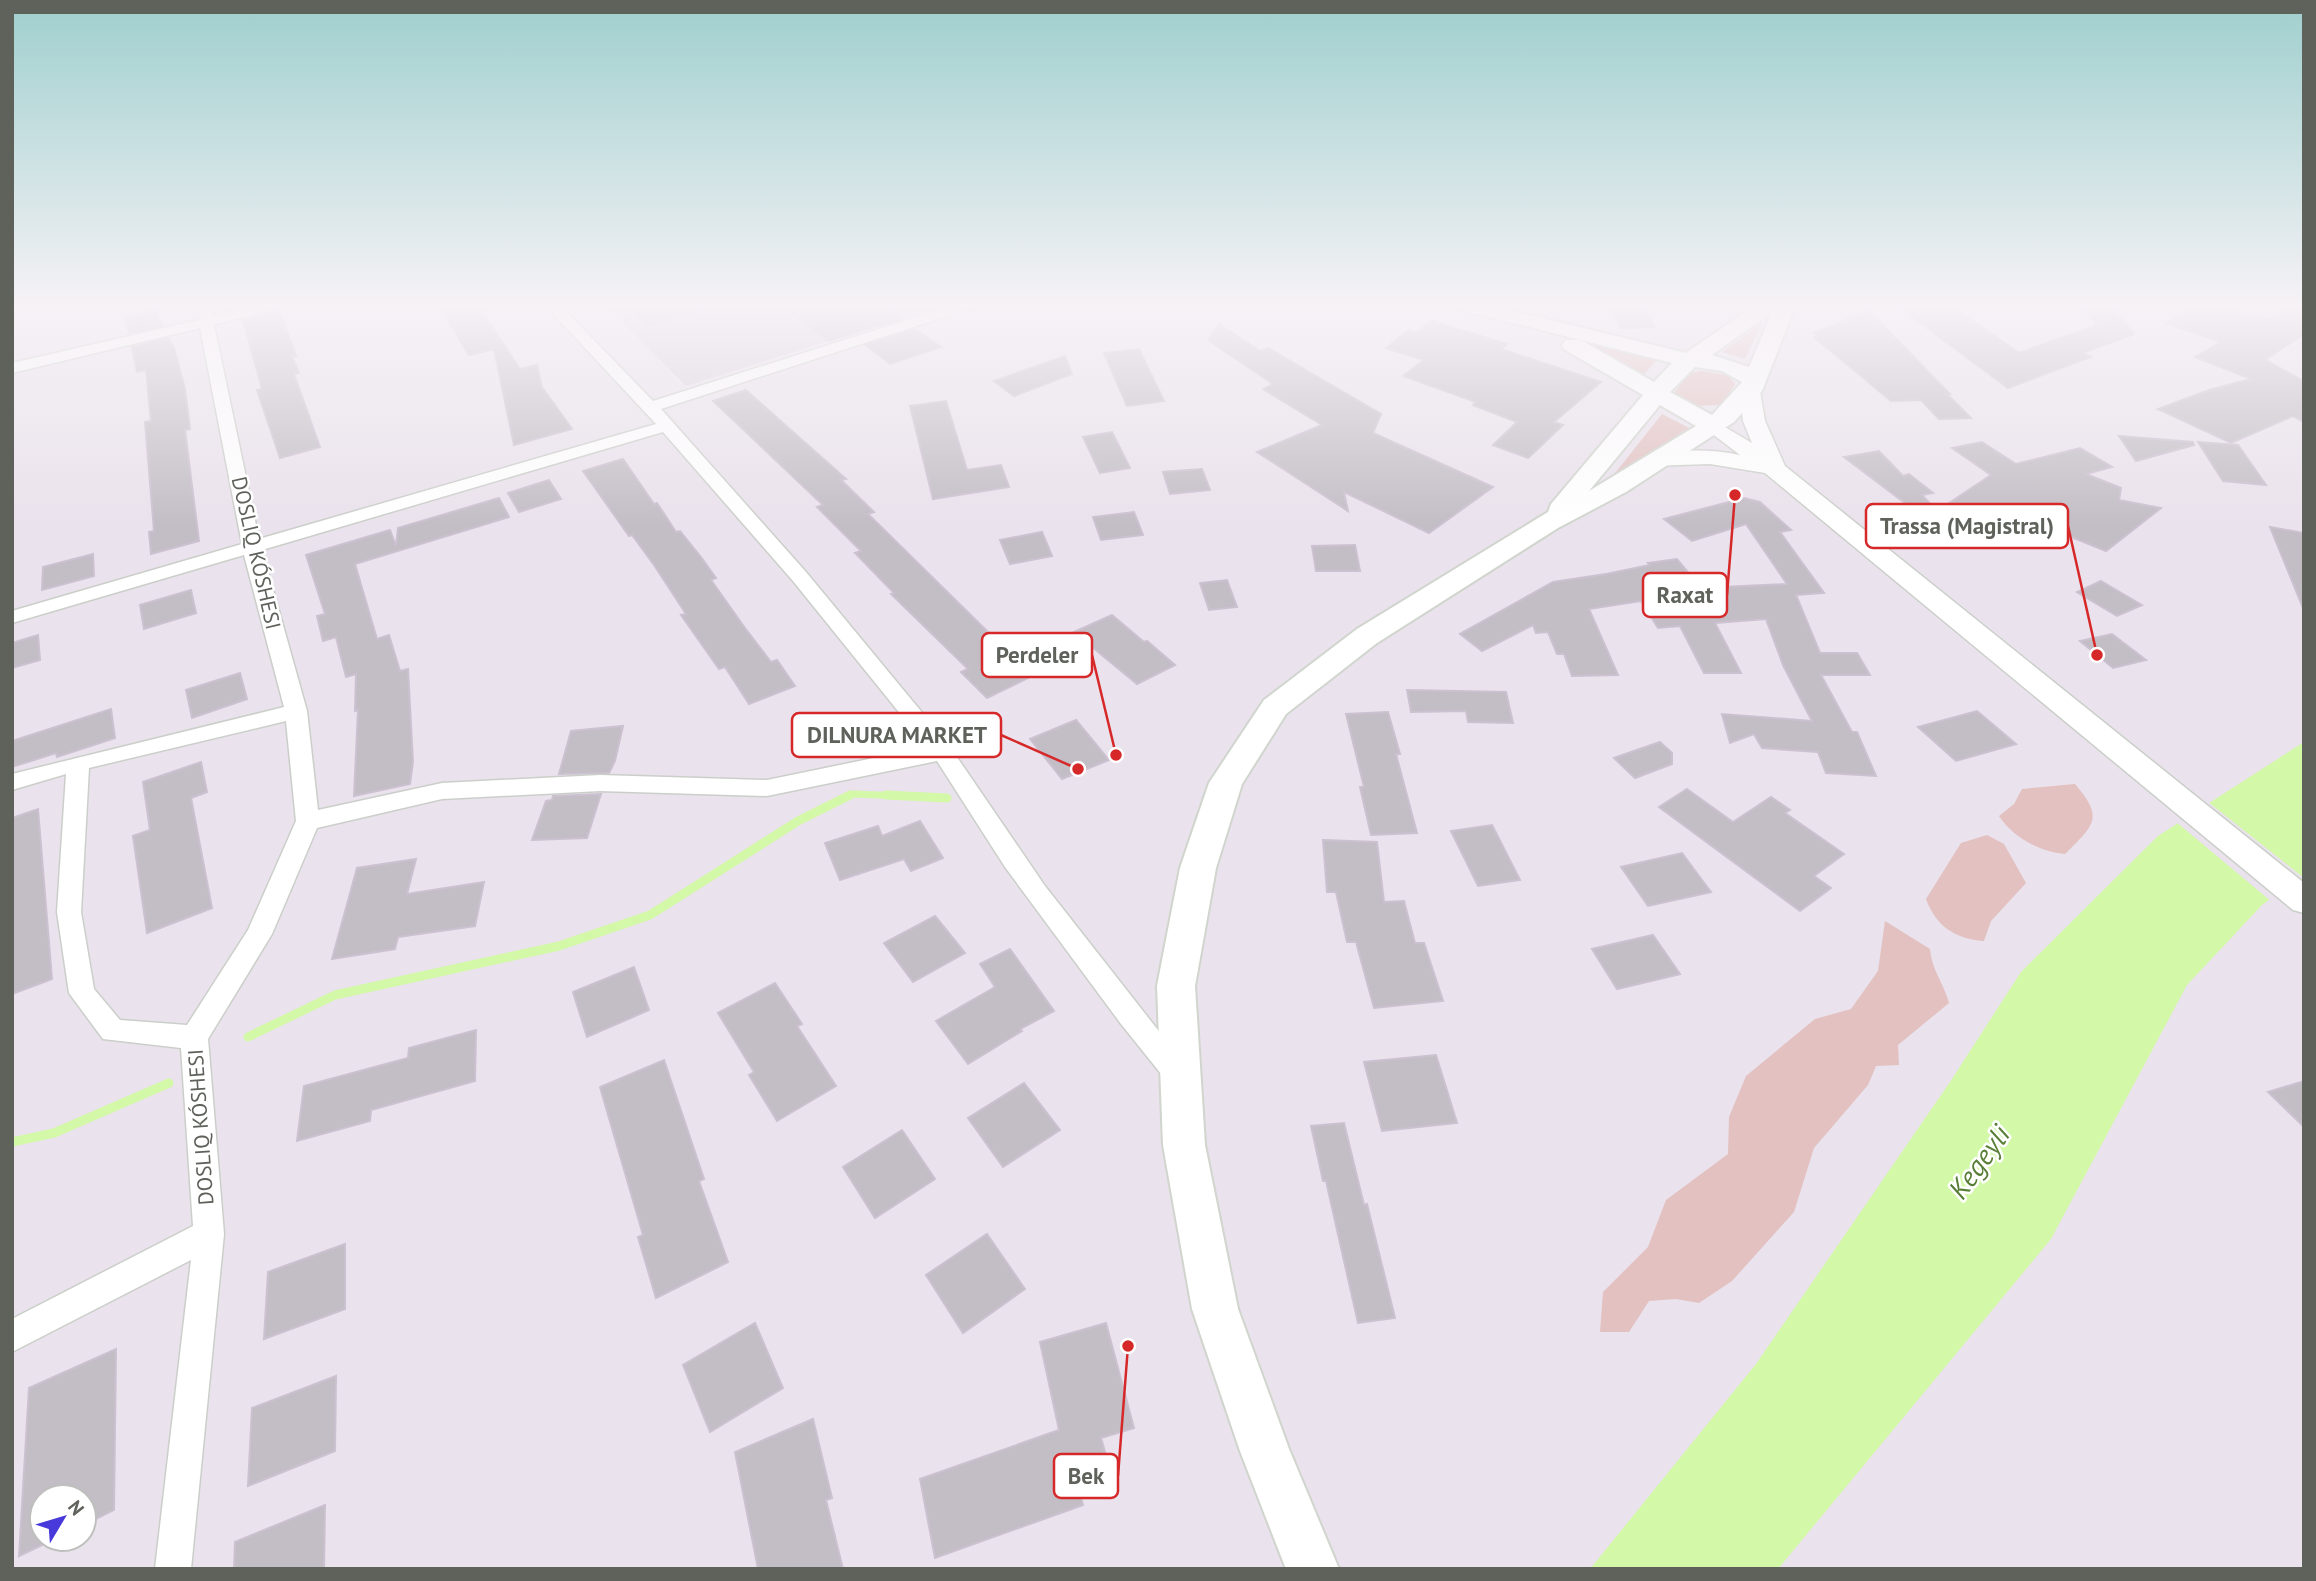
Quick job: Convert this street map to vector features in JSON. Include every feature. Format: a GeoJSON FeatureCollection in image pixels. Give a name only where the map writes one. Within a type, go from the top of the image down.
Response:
{"type":"FeatureCollection","features":[{"type":"Feature","properties":{"kind":"main road"},"geometry":{"type":"LineString","coordinates":[[1628,378],[1713,425]]}},
{"type":"Feature","properties":{"kind":"main road"},"geometry":{"type":"LineString","coordinates":[[1549,522],[1659,395],[1669,378]]}},
{"type":"Feature","properties":{"kind":"main road"},"geometry":{"type":"LineString","coordinates":[[1746,378],[1751,385]]}},
{"type":"Feature","properties":{"kind":"main road"},"geometry":{"type":"LineString","coordinates":[[1313,1569],[1265,1451],[1215,1309],[1184,1145],[1176,986],[1198,868],[1226,783],[1275,707],[1367,636],[1549,522],[1617,487],[1713,425],[1737,407],[1754,378]]}},
{"type":"Feature","properties":{"kind":"street"},"geometry":{"type":"LineString","coordinates":[[173,1569],[209,1234],[196,1094],[194,1037],[259,934],[308,821],[296,711],[253,549],[220,378]]}},
{"type":"Feature","properties":{"kind":"street"},"geometry":{"type":"LineString","coordinates":[[623,378],[807,585],[942,752],[990,828],[1119,1006],[1181,1077]]}},
{"type":"Feature","properties":{"kind":"street"},"geometry":{"type":"LineString","coordinates":[[652,407],[742,378]]}},
{"type":"Feature","properties":{"kind":"street"},"geometry":{"type":"LineString","coordinates":[[1751,385],[1750,408],[1760,441],[1779,472]]}},
{"type":"Feature","properties":{"kind":"street"},"geometry":{"type":"LineString","coordinates":[[1713,425],[1779,472],[2304,901]]}},
{"type":"Feature","properties":{"kind":"street"},"geometry":{"type":"LineString","coordinates":[[12,617],[253,549],[667,426]]}},
{"type":"Feature","properties":{"kind":"street"},"geometry":{"type":"LineString","coordinates":[[1657,461],[1688,455],[1710,455],[1779,472]]}},
{"type":"Feature","properties":{"kind":"street"},"geometry":{"type":"LineString","coordinates":[[12,782],[78,763],[296,711]]}},
{"type":"Feature","properties":{"kind":"street"},"geometry":{"type":"LineString","coordinates":[[308,821],[442,791],[600,783],[767,788],[942,752]]}},
{"type":"Feature","properties":{"kind":"street"},"geometry":{"type":"LineString","coordinates":[[78,763],[69,912],[82,993],[113,1031],[194,1037]]}},
{"type":"Feature","properties":{"kind":"street"},"geometry":{"type":"LineString","coordinates":[[12,1336],[209,1234]]}},
{"type":"Feature","properties":{"kind":"shaded area"},"geometry":{"type":"Polygon","coordinates":[[[678,378],[712,378],[686,386],[678,378]]]}},
{"type":"Feature","properties":{"kind":"shaded area"},"geometry":{"type":"Polygon","coordinates":[[[1686,378],[1730,378],[1735,384],[1722,405],[1693,406],[1673,394],[1686,378]]]}},
{"type":"Feature","properties":{"kind":"shaded area"},"geometry":{"type":"Polygon","coordinates":[[[1662,414],[1693,430],[1608,482],[1662,414]]]}},
{"type":"Feature","properties":{"kind":"shaded area"},"geometry":{"type":"Polygon","coordinates":[[[2075,784],[2090,805],[2092,820],[2089,828],[2065,854],[2027,842],[2012,831],[1999,816],[2014,804],[2022,789],[2075,784]]]}},
{"type":"Feature","properties":{"kind":"shaded area"},"geometry":{"type":"Polygon","coordinates":[[[1987,835],[2004,844],[2026,883],[1991,921],[1984,941],[1956,934],[1941,924],[1926,899],[1961,843],[1987,835]]]}},
{"type":"Feature","properties":{"kind":"shaded area"},"geometry":{"type":"Polygon","coordinates":[[[1885,921],[1930,949],[1949,1003],[1898,1045],[1899,1065],[1876,1066],[1868,1085],[1814,1148],[1794,1212],[1732,1281],[1699,1303],[1676,1299],[1649,1301],[1629,1332],[1600,1332],[1603,1292],[1648,1247],[1666,1200],[1728,1154],[1729,1117],[1746,1076],[1815,1019],[1851,1009],[1878,971],[1885,921]]]}},
{"type":"Feature","properties":{"kind":"water","name":"Kegeyli"},"geometry":{"type":"Polygon","coordinates":[[[2304,742],[2304,874],[2262,905],[2187,985],[2051,1239],[1778,1569],[1590,1569],[1756,1364],[1950,1082],[2021,972],[2158,836],[2304,742]]]}},
{"type":"Feature","properties":{"kind":"pier"},"geometry":{"type":"Polygon","coordinates":[[[2207,801],[2304,878],[2272,902],[2175,821],[2207,801]]]}},
{"type":"Feature","properties":{"kind":"building"},"geometry":{"type":"Polygon","coordinates":[[[147,378],[182,378],[190,429],[185,430],[199,541],[151,554],[149,532],[154,531],[145,422],[151,421],[147,378]]]}},
{"type":"Feature","properties":{"kind":"building"},"geometry":{"type":"Polygon","coordinates":[[[259,378],[295,378],[320,447],[280,458],[257,390],[262,389],[259,378]]]}},
{"type":"Feature","properties":{"kind":"building"},"geometry":{"type":"Polygon","coordinates":[[[500,378],[540,378],[542,387],[572,429],[514,445],[500,378]]]}},
{"type":"Feature","properties":{"kind":"building"},"geometry":{"type":"Polygon","coordinates":[[[1003,378],[1062,378],[1014,396],[994,381],[1003,378]]]}},
{"type":"Feature","properties":{"kind":"building"},"geometry":{"type":"Polygon","coordinates":[[[1115,378],[1153,378],[1164,401],[1127,406],[1115,378]]]}},
{"type":"Feature","properties":{"kind":"building"},"geometry":{"type":"Polygon","coordinates":[[[1264,378],[1319,378],[1381,414],[1373,433],[1493,487],[1429,533],[1344,492],[1348,511],[1257,452],[1322,425],[1263,389],[1273,384],[1264,378]]]}},
{"type":"Feature","properties":{"kind":"building"},"geometry":{"type":"Polygon","coordinates":[[[1408,378],[1588,378],[1601,382],[1554,422],[1563,425],[1528,458],[1493,445],[1517,422],[1473,405],[1476,402],[1408,378]]]}},
{"type":"Feature","properties":{"kind":"building"},"geometry":{"type":"Polygon","coordinates":[[[1863,378],[1934,378],[1971,418],[1939,419],[1921,400],[1891,401],[1863,378]]]}},
{"type":"Feature","properties":{"kind":"building"},"geometry":{"type":"Polygon","coordinates":[[[1994,378],[2035,378],[2008,388],[1994,378]]]}},
{"type":"Feature","properties":{"kind":"building"},"geometry":{"type":"Polygon","coordinates":[[[2248,378],[2298,378],[2304,381],[2304,422],[2293,416],[2231,443],[2158,409],[2209,390],[2251,379],[2248,378]]]}},
{"type":"Feature","properties":{"kind":"building"},"geometry":{"type":"Polygon","coordinates":[[[746,390],[846,479],[841,480],[874,512],[868,514],[993,637],[988,639],[1028,678],[987,698],[961,672],[968,669],[891,594],[894,593],[855,553],[861,551],[817,507],[823,505],[713,401],[746,390]]]}},
{"type":"Feature","properties":{"kind":"building"},"geometry":{"type":"Polygon","coordinates":[[[946,401],[967,470],[1001,465],[1009,487],[933,499],[910,406],[946,401]]]}},
{"type":"Feature","properties":{"kind":"building"},"geometry":{"type":"Polygon","coordinates":[[[1112,432],[1130,468],[1100,473],[1083,437],[1112,432]]]}},
{"type":"Feature","properties":{"kind":"building"},"geometry":{"type":"Polygon","coordinates":[[[2119,436],[2193,442],[2194,445],[2136,461],[2119,436]]]}},
{"type":"Feature","properties":{"kind":"building"},"geometry":{"type":"Polygon","coordinates":[[[1982,442],[2016,464],[2080,448],[2112,467],[2086,474],[2121,488],[2119,500],[2161,508],[2106,551],[2037,523],[1987,543],[1938,513],[1930,522],[1844,457],[1879,451],[1903,476],[1909,474],[1933,493],[1922,495],[1937,511],[1991,475],[1952,448],[1982,442]]]}},
{"type":"Feature","properties":{"kind":"building"},"geometry":{"type":"Polygon","coordinates":[[[2198,442],[2238,445],[2266,485],[2223,481],[2198,442]]]}},
{"type":"Feature","properties":{"kind":"building"},"geometry":{"type":"Polygon","coordinates":[[[623,459],[676,532],[680,531],[701,557],[716,578],[711,580],[745,628],[771,662],[777,660],[795,686],[749,704],[725,667],[719,669],[681,615],[686,614],[654,565],[632,535],[629,536],[583,471],[623,459]]]}},
{"type":"Feature","properties":{"kind":"building"},"geometry":{"type":"Polygon","coordinates":[[[1202,469],[1210,490],[1170,494],[1163,472],[1202,469]]]}},
{"type":"Feature","properties":{"kind":"building"},"geometry":{"type":"Polygon","coordinates":[[[549,480],[561,499],[519,512],[508,493],[549,480]]]}},
{"type":"Feature","properties":{"kind":"building"},"geometry":{"type":"Polygon","coordinates":[[[499,498],[509,517],[355,564],[377,639],[389,635],[400,671],[408,669],[413,762],[410,784],[354,796],[358,710],[355,711],[356,674],[346,677],[336,637],[323,641],[317,616],[325,614],[306,555],[390,530],[396,546],[398,528],[499,498]]]}},
{"type":"Feature","properties":{"kind":"building"},"geometry":{"type":"Polygon","coordinates":[[[1744,498],[1760,502],[1791,530],[1780,532],[1824,593],[1796,595],[1820,653],[1857,653],[1870,675],[1821,675],[1852,732],[1857,732],[1876,776],[1826,773],[1818,752],[1762,748],[1754,734],[1730,743],[1722,714],[1812,721],[1783,665],[1766,619],[1715,623],[1741,673],[1704,673],[1680,626],[1658,628],[1641,601],[1589,609],[1618,675],[1572,676],[1564,654],[1557,654],[1548,632],[1536,633],[1533,625],[1482,651],[1460,634],[1553,582],[1650,565],[1648,563],[1677,559],[1701,588],[1787,584],[1746,524],[1692,541],[1664,519],[1744,498]]]}},
{"type":"Feature","properties":{"kind":"building"},"geometry":{"type":"Polygon","coordinates":[[[1134,512],[1143,535],[1101,540],[1093,517],[1134,512]]]}},
{"type":"Feature","properties":{"kind":"building"},"geometry":{"type":"Polygon","coordinates":[[[2270,527],[2304,533],[2304,608],[2303,608],[2270,527]]]}},
{"type":"Feature","properties":{"kind":"building"},"geometry":{"type":"Polygon","coordinates":[[[1042,532],[1052,556],[1010,564],[1000,540],[1042,532]]]}},
{"type":"Feature","properties":{"kind":"building"},"geometry":{"type":"Polygon","coordinates":[[[1355,545],[1360,571],[1316,571],[1312,546],[1355,545]]]}},
{"type":"Feature","properties":{"kind":"building"},"geometry":{"type":"Polygon","coordinates":[[[93,554],[94,576],[42,590],[43,567],[93,554]]]}},
{"type":"Feature","properties":{"kind":"building"},"geometry":{"type":"Polygon","coordinates":[[[1227,580],[1237,607],[1209,610],[1200,583],[1227,580]]]}},
{"type":"Feature","properties":{"kind":"building"},"geometry":{"type":"Polygon","coordinates":[[[2101,581],[2142,605],[2117,616],[2077,592],[2101,581]]]}},
{"type":"Feature","properties":{"kind":"building"},"geometry":{"type":"Polygon","coordinates":[[[191,590],[196,613],[144,629],[140,605],[191,590]]]}},
{"type":"Feature","properties":{"kind":"building"},"geometry":{"type":"Polygon","coordinates":[[[1112,615],[1175,665],[1137,684],[1074,632],[1112,615]]]}},
{"type":"Feature","properties":{"kind":"building"},"geometry":{"type":"Polygon","coordinates":[[[2112,634],[2146,660],[2113,668],[2080,641],[2112,634]]]}},
{"type":"Feature","properties":{"kind":"building"},"geometry":{"type":"Polygon","coordinates":[[[38,635],[40,660],[12,668],[12,643],[38,635]]]}},
{"type":"Feature","properties":{"kind":"building"},"geometry":{"type":"Polygon","coordinates":[[[240,673],[247,699],[192,718],[186,690],[240,673]]]}},
{"type":"Feature","properties":{"kind":"building"},"geometry":{"type":"Polygon","coordinates":[[[1407,690],[1506,692],[1513,723],[1468,722],[1466,711],[1411,712],[1407,690]]]}},
{"type":"Feature","properties":{"kind":"building"},"geometry":{"type":"Polygon","coordinates":[[[111,709],[115,738],[57,757],[56,753],[12,767],[12,741],[111,709]]]}},
{"type":"Feature","properties":{"kind":"building"},"geometry":{"type":"Polygon","coordinates":[[[1977,711],[2016,744],[1956,761],[1918,727],[1977,711]]]}},
{"type":"Feature","properties":{"kind":"building"},"geometry":{"type":"Polygon","coordinates":[[[1388,712],[1417,833],[1371,835],[1360,787],[1364,787],[1346,714],[1388,712]]]}},
{"type":"Feature","properties":{"kind":"building"},"geometry":{"type":"Polygon","coordinates":[[[1076,720],[1109,760],[1062,779],[1030,739],[1076,720]]]}},
{"type":"Feature","properties":{"kind":"building"},"geometry":{"type":"Polygon","coordinates":[[[623,726],[615,761],[609,773],[559,774],[571,731],[623,726]]]}},
{"type":"Feature","properties":{"kind":"building"},"geometry":{"type":"Polygon","coordinates":[[[1660,742],[1672,753],[1672,764],[1635,778],[1614,758],[1660,742]]]}},
{"type":"Feature","properties":{"kind":"building"},"geometry":{"type":"Polygon","coordinates":[[[201,762],[207,792],[191,798],[212,908],[147,933],[133,836],[150,830],[143,782],[201,762]]]}},
{"type":"Feature","properties":{"kind":"building"},"geometry":{"type":"Polygon","coordinates":[[[1687,789],[1733,822],[1771,797],[1790,810],[1785,813],[1844,854],[1814,876],[1831,888],[1800,911],[1659,807],[1687,789]]]}},
{"type":"Feature","properties":{"kind":"building"},"geometry":{"type":"Polygon","coordinates":[[[601,794],[587,838],[532,840],[546,801],[552,800],[553,796],[601,794]]]}},
{"type":"Feature","properties":{"kind":"building"},"geometry":{"type":"Polygon","coordinates":[[[38,809],[52,979],[12,994],[12,818],[38,809]]]}},
{"type":"Feature","properties":{"kind":"building"},"geometry":{"type":"Polygon","coordinates":[[[920,821],[943,858],[911,871],[904,859],[840,880],[825,843],[878,826],[882,836],[920,821]]]}},
{"type":"Feature","properties":{"kind":"building"},"geometry":{"type":"Polygon","coordinates":[[[1492,825],[1520,880],[1478,886],[1451,831],[1492,825]]]}},
{"type":"Feature","properties":{"kind":"building"},"geometry":{"type":"Polygon","coordinates":[[[1323,840],[1377,842],[1384,902],[1404,901],[1415,943],[1424,943],[1443,1001],[1374,1008],[1356,942],[1347,942],[1336,892],[1327,892],[1323,840]]]}},
{"type":"Feature","properties":{"kind":"building"},"geometry":{"type":"Polygon","coordinates":[[[1682,853],[1711,892],[1648,906],[1621,867],[1682,853]]]}},
{"type":"Feature","properties":{"kind":"building"},"geometry":{"type":"Polygon","coordinates":[[[416,859],[407,894],[484,882],[475,926],[398,937],[395,949],[332,959],[357,868],[416,859]]]}},
{"type":"Feature","properties":{"kind":"building"},"geometry":{"type":"Polygon","coordinates":[[[935,916],[965,953],[913,982],[884,943],[935,916]]]}},
{"type":"Feature","properties":{"kind":"building"},"geometry":{"type":"Polygon","coordinates":[[[1653,935],[1680,974],[1617,989],[1592,949],[1653,935]]]}},
{"type":"Feature","properties":{"kind":"building"},"geometry":{"type":"Polygon","coordinates":[[[1010,949],[1054,1011],[1020,1029],[1022,1031],[968,1064],[936,1021],[995,987],[980,964],[1010,949]]]}},
{"type":"Feature","properties":{"kind":"building"},"geometry":{"type":"Polygon","coordinates":[[[634,967],[649,1010],[587,1037],[573,992],[634,967]]]}},
{"type":"Feature","properties":{"kind":"building"},"geometry":{"type":"Polygon","coordinates":[[[775,983],[802,1024],[797,1026],[836,1086],[777,1121],[749,1075],[754,1072],[718,1013],[775,983]]]}},
{"type":"Feature","properties":{"kind":"building"},"geometry":{"type":"Polygon","coordinates":[[[476,1030],[475,1081],[371,1110],[370,1121],[297,1141],[304,1086],[408,1058],[409,1048],[476,1030]]]}},
{"type":"Feature","properties":{"kind":"building"},"geometry":{"type":"Polygon","coordinates":[[[1436,1055],[1457,1123],[1382,1131],[1364,1062],[1436,1055]]]}},
{"type":"Feature","properties":{"kind":"building"},"geometry":{"type":"Polygon","coordinates":[[[664,1060],[704,1179],[699,1181],[728,1262],[656,1298],[638,1237],[643,1235],[600,1087],[664,1060]]]}},
{"type":"Feature","properties":{"kind":"building"},"geometry":{"type":"Polygon","coordinates":[[[2304,1081],[2304,1127],[2268,1092],[2304,1081]]]}},
{"type":"Feature","properties":{"kind":"building"},"geometry":{"type":"Polygon","coordinates":[[[1024,1083],[1060,1130],[1003,1167],[968,1118],[1024,1083]]]}},
{"type":"Feature","properties":{"kind":"building"},"geometry":{"type":"Polygon","coordinates":[[[1344,1123],[1395,1318],[1358,1323],[1311,1126],[1344,1123]]]}},
{"type":"Feature","properties":{"kind":"building"},"geometry":{"type":"Polygon","coordinates":[[[902,1130],[935,1179],[875,1218],[843,1167],[902,1130]]]}},
{"type":"Feature","properties":{"kind":"building"},"geometry":{"type":"Polygon","coordinates":[[[987,1234],[1025,1289],[963,1333],[926,1275],[987,1234]]]}},
{"type":"Feature","properties":{"kind":"building"},"geometry":{"type":"Polygon","coordinates":[[[345,1244],[345,1309],[264,1339],[268,1272],[345,1244]]]}},
{"type":"Feature","properties":{"kind":"building"},"geometry":{"type":"Polygon","coordinates":[[[755,1323],[783,1388],[710,1432],[683,1365],[755,1323]]]}},
{"type":"Feature","properties":{"kind":"building"},"geometry":{"type":"Polygon","coordinates":[[[1106,1323],[1134,1428],[1101,1438],[1108,1462],[1075,1474],[1083,1505],[935,1558],[920,1479],[1059,1430],[1040,1342],[1106,1323]]]}},
{"type":"Feature","properties":{"kind":"building"},"geometry":{"type":"Polygon","coordinates":[[[116,1349],[114,1510],[98,1518],[98,1483],[28,1483],[28,1552],[19,1556],[29,1388],[116,1349]]]}},
{"type":"Feature","properties":{"kind":"building"},"geometry":{"type":"Polygon","coordinates":[[[336,1376],[335,1451],[248,1486],[252,1408],[336,1376]]]}},
{"type":"Feature","properties":{"kind":"building"},"geometry":{"type":"Polygon","coordinates":[[[813,1419],[832,1498],[826,1500],[843,1569],[758,1569],[735,1452],[813,1419]]]}},
{"type":"Feature","properties":{"kind":"building"},"geometry":{"type":"Polygon","coordinates":[[[325,1505],[324,1569],[234,1569],[235,1542],[325,1505]]]}},
{"type":"Feature","properties":{"kind":"waterway"},"geometry":{"type":"LineString","coordinates":[[847,797],[853,794],[921,797]]}},
{"type":"Feature","properties":{"kind":"waterway"},"geometry":{"type":"LineString","coordinates":[[248,1037],[335,995],[559,946],[650,915],[798,821],[850,795]]}},
{"type":"Feature","properties":{"kind":"waterway"},"geometry":{"type":"LineString","coordinates":[[886,795],[921,797]]}},
{"type":"Feature","properties":{"kind":"waterway"},"geometry":{"type":"LineString","coordinates":[[921,797],[928,797]]}},
{"type":"Feature","properties":{"kind":"waterway"},"geometry":{"type":"LineString","coordinates":[[921,797],[947,798]]}},
{"type":"Feature","properties":{"kind":"waterway"},"geometry":{"type":"LineString","coordinates":[[12,1142],[54,1133],[169,1083]]}},
{"type":"Feature","properties":{"kind":"place","name":"Raxat"},"geometry":{"type":"Point","coordinates":[1735,495]}},
{"type":"Feature","properties":{"kind":"place","name":"Trassa (Magistral)"},"geometry":{"type":"Point","coordinates":[2097,655]}},
{"type":"Feature","properties":{"kind":"place","name":"Perdeler"},"geometry":{"type":"Point","coordinates":[1116,755]}},
{"type":"Feature","properties":{"kind":"place","name":"DILNURA MARKET"},"geometry":{"type":"Point","coordinates":[1078,769]}},
{"type":"Feature","properties":{"kind":"place","name":"Bek"},"geometry":{"type":"Point","coordinates":[1128,1346]}}]}
